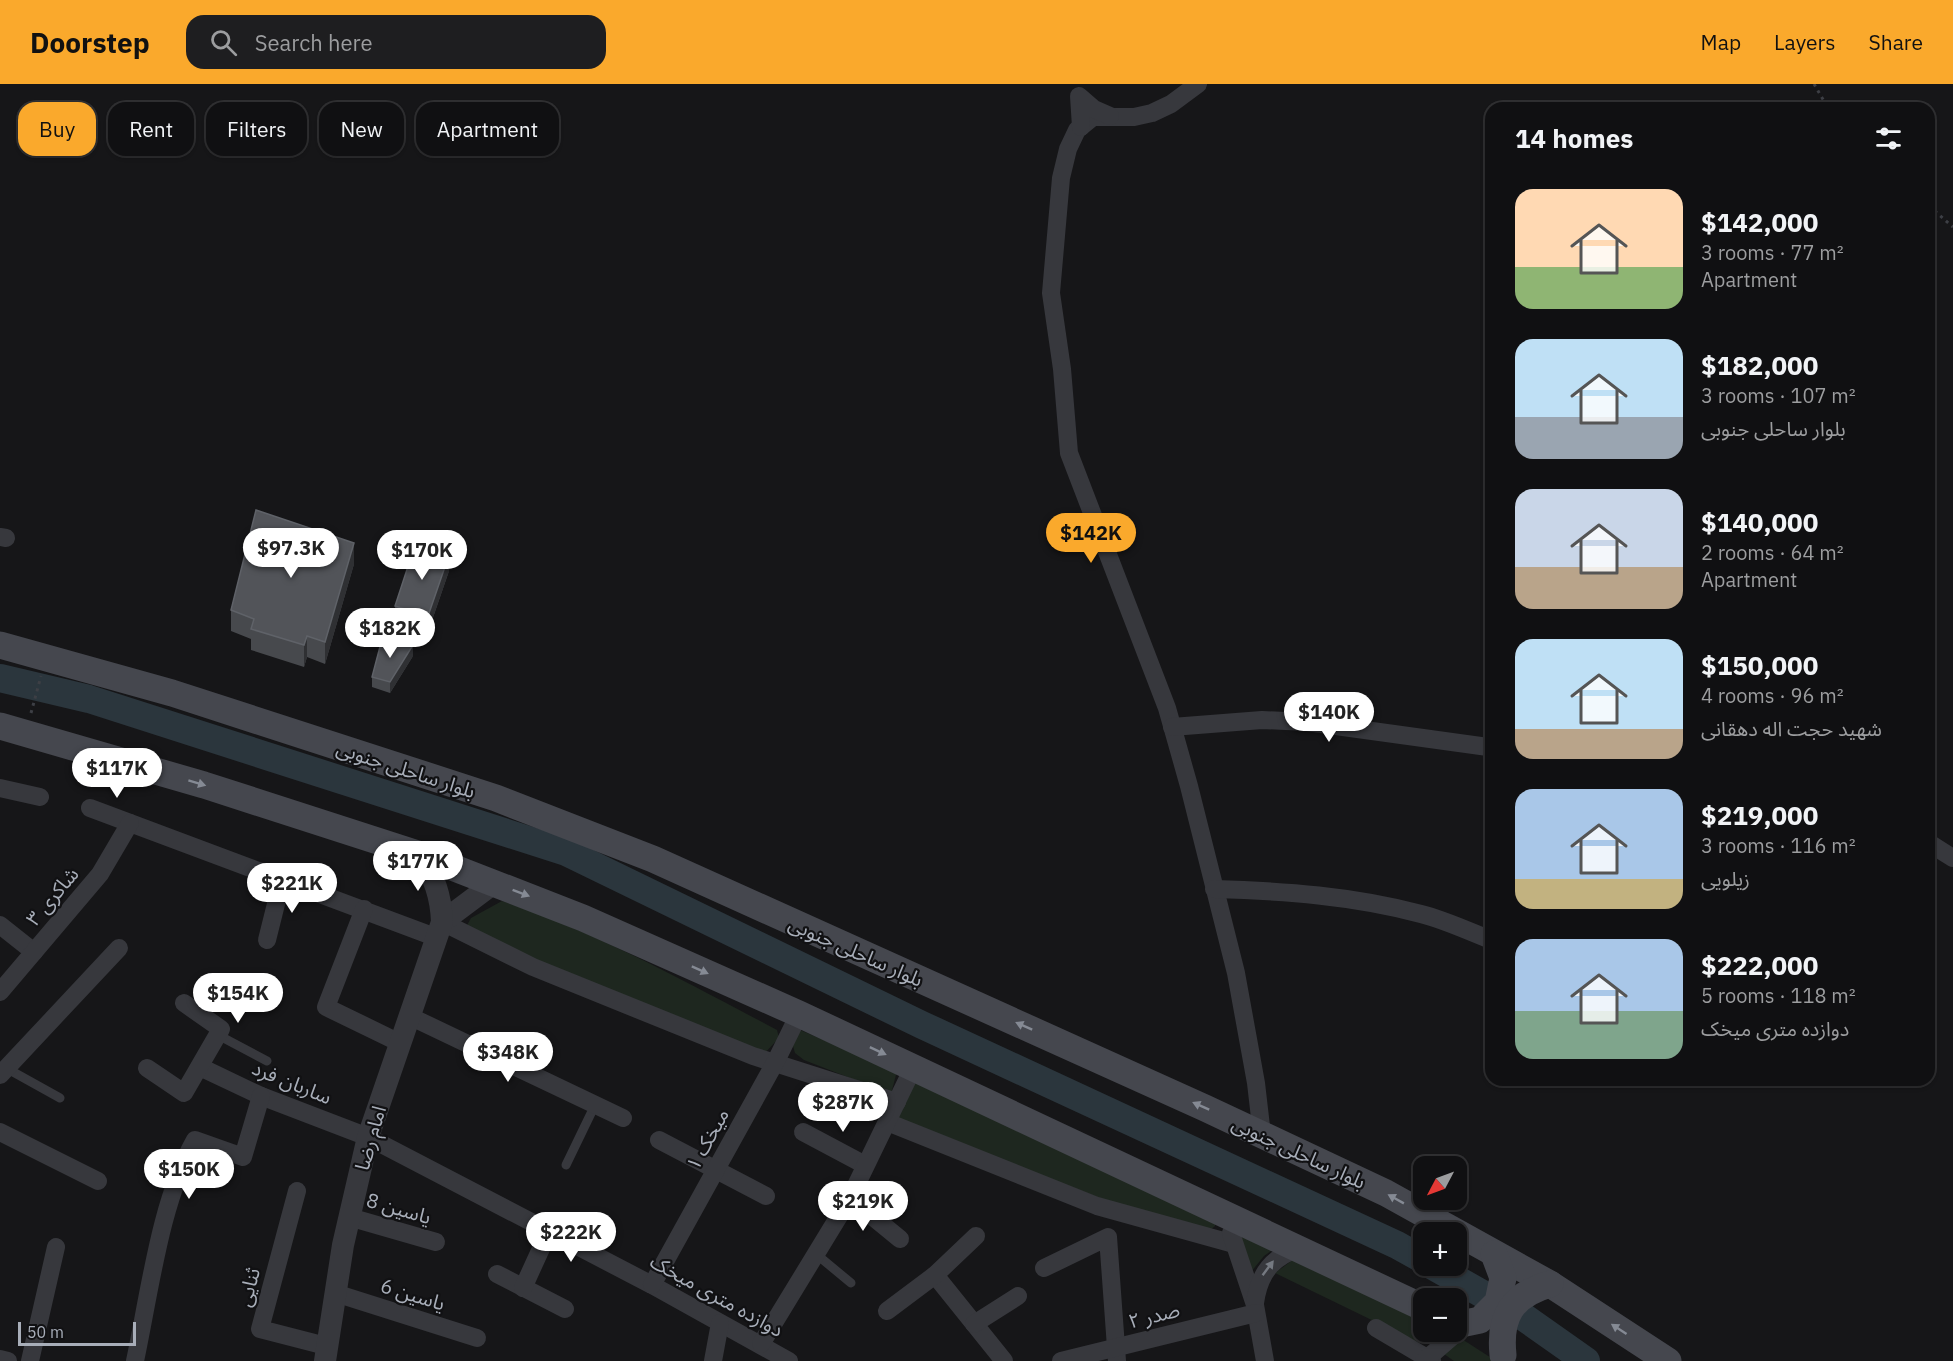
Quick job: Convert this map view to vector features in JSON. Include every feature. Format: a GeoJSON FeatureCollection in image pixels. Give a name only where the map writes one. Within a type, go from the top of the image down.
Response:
{"type":"FeatureCollection","features":[{"type":"Feature","properties":{"kind":"main road","name":"بلوار ساحلی جنوبی"},"geometry":{"type":"LineString","coordinates":[[0,645],[172,693],[485,795],[653,859],[1386,1193],[1551,1284],[1668,1361]]}},
{"type":"Feature","properties":{"kind":"main road"},"geometry":{"type":"LineString","coordinates":[[0,726],[421,855],[584,918],[799,1014],[1413,1303]]}},
{"type":"Feature","properties":{"kind":"main road"},"geometry":{"type":"LineString","coordinates":[[1467,1324],[1480,1320],[1498,1302],[1503,1278],[1494,1254]]}},
{"type":"Feature","properties":{"kind":"main road"},"geometry":{"type":"LineString","coordinates":[[1507,1358],[1501,1336],[1506,1317],[1516,1301],[1532,1290],[1551,1284]]}},
{"type":"Feature","properties":{"kind":"main road"},"geometry":{"type":"LineString","coordinates":[[1467,1333],[1507,1358]]}},
{"type":"Feature","properties":{"kind":"street"},"geometry":{"type":"LineString","coordinates":[[1198,84],[1171,104],[1152,113],[1134,117],[1093,117],[1081,127],[1068,149],[1061,178],[1051,293],[1062,369],[1070,453],[1105,552],[1131,610],[1172,727],[1236,973],[1257,1083],[1262,1135]]}},
{"type":"Feature","properties":{"kind":"street"},"geometry":{"type":"LineString","coordinates":[[1079,90],[1094,109],[1112,117]]}},
{"type":"Feature","properties":{"kind":"street"},"geometry":{"type":"LineString","coordinates":[[1079,90],[1081,127]]}},
{"type":"Feature","properties":{"kind":"street"},"geometry":{"type":"LineString","coordinates":[[1172,727],[1262,720],[1307,722],[1485,747]]}},
{"type":"Feature","properties":{"kind":"street"},"geometry":{"type":"LineString","coordinates":[[0,788],[40,797]]}},
{"type":"Feature","properties":{"kind":"street"},"geometry":{"type":"LineString","coordinates":[[90,808],[364,909],[438,929],[753,1056],[776,1061],[897,1102]]}},
{"type":"Feature","properties":{"kind":"street","name":"شاکری ۳"},"geometry":{"type":"LineString","coordinates":[[0,992],[100,874],[130,823]]}},
{"type":"Feature","properties":{"kind":"street"},"geometry":{"type":"LineString","coordinates":[[1935,847],[1953,858]]}},
{"type":"Feature","properties":{"kind":"street"},"geometry":{"type":"LineString","coordinates":[[421,855],[435,879],[441,898],[438,929]]}},
{"type":"Feature","properties":{"kind":"street"},"geometry":{"type":"LineString","coordinates":[[267,940],[282,880]]}},
{"type":"Feature","properties":{"kind":"street"},"geometry":{"type":"LineString","coordinates":[[438,929],[494,883]]}},
{"type":"Feature","properties":{"kind":"street"},"geometry":{"type":"LineString","coordinates":[[1214,889],[1300,893],[1390,907],[1423,914],[1485,938]]}},
{"type":"Feature","properties":{"kind":"street"},"geometry":{"type":"LineString","coordinates":[[364,909],[326,1007],[400,1043]]}},
{"type":"Feature","properties":{"kind":"street"},"geometry":{"type":"LineString","coordinates":[[0,925],[34,952]]}},
{"type":"Feature","properties":{"kind":"street","name":"امام رضا"},"geometry":{"type":"LineString","coordinates":[[326,1353],[349,1217],[368,1137],[438,929]]}},
{"type":"Feature","properties":{"kind":"street"},"geometry":{"type":"LineString","coordinates":[[3,1072],[119,948]]}},
{"type":"Feature","properties":{"kind":"street"},"geometry":{"type":"LineString","coordinates":[[147,1068],[184,1093],[200,1067],[221,1029],[184,1003]]}},
{"type":"Feature","properties":{"kind":"street","name":"میخک ۱"},"geometry":{"type":"LineString","coordinates":[[652,1285],[776,1061],[799,1014]]}},
{"type":"Feature","properties":{"kind":"street"},"geometry":{"type":"LineString","coordinates":[[409,1016],[623,1118]]}},
{"type":"Feature","properties":{"kind":"street","name":"ساربان فرد"},"geometry":{"type":"LineString","coordinates":[[200,1067],[261,1096],[368,1137]]}},
{"type":"Feature","properties":{"kind":"street"},"geometry":{"type":"LineString","coordinates":[[761,1344],[850,1197],[913,1068]]}},
{"type":"Feature","properties":{"kind":"street"},"geometry":{"type":"LineString","coordinates":[[135,1361],[171,1198],[184,1160],[195,1140],[243,1157],[261,1096]]}},
{"type":"Feature","properties":{"kind":"street"},"geometry":{"type":"LineString","coordinates":[[887,1122],[1097,1206],[1234,1244]]}},
{"type":"Feature","properties":{"kind":"street"},"geometry":{"type":"LineString","coordinates":[[0,1132],[98,1181]]}},
{"type":"Feature","properties":{"kind":"street"},"geometry":{"type":"LineString","coordinates":[[803,1132],[865,1165]]}},
{"type":"Feature","properties":{"kind":"street","name":"دوازده متری میخک"},"geometry":{"type":"LineString","coordinates":[[368,1137],[652,1285],[789,1361]]}},
{"type":"Feature","properties":{"kind":"street"},"geometry":{"type":"LineString","coordinates":[[659,1140],[766,1196]]}},
{"type":"Feature","properties":{"kind":"street","name":"ثنایی"},"geometry":{"type":"LineString","coordinates":[[297,1191],[260,1329],[326,1353]]}},
{"type":"Feature","properties":{"kind":"street"},"geometry":{"type":"LineString","coordinates":[[850,1197],[900,1239]]}},
{"type":"Feature","properties":{"kind":"street"},"geometry":{"type":"LineString","coordinates":[[1224,1212],[1256,1309],[1265,1361]]}},
{"type":"Feature","properties":{"kind":"street","name":"یاسین 8"},"geometry":{"type":"LineString","coordinates":[[349,1217],[436,1242]]}},
{"type":"Feature","properties":{"kind":"street"},"geometry":{"type":"LineString","coordinates":[[522,1288],[549,1231]]}},
{"type":"Feature","properties":{"kind":"street"},"geometry":{"type":"LineString","coordinates":[[886,1311],[935,1275],[976,1236]]}},
{"type":"Feature","properties":{"kind":"street"},"geometry":{"type":"LineString","coordinates":[[1044,1268],[1108,1237],[1116,1355]]}},
{"type":"Feature","properties":{"kind":"street"},"geometry":{"type":"LineString","coordinates":[[30,1361],[56,1247]]}},
{"type":"Feature","properties":{"kind":"street"},"geometry":{"type":"LineString","coordinates":[[1256,1309],[1257,1287],[1264,1271],[1275,1259],[1301,1248]]}},
{"type":"Feature","properties":{"kind":"street"},"geometry":{"type":"LineString","coordinates":[[497,1274],[565,1310]]}},
{"type":"Feature","properties":{"kind":"street"},"geometry":{"type":"LineString","coordinates":[[935,1275],[1004,1361]]}},
{"type":"Feature","properties":{"kind":"street","name":"یاسین 6"},"geometry":{"type":"LineString","coordinates":[[335,1293],[477,1338]]}},
{"type":"Feature","properties":{"kind":"street"},"geometry":{"type":"LineString","coordinates":[[974,1324],[1018,1296]]}},
{"type":"Feature","properties":{"kind":"street","name":"صدر ۲"},"geometry":{"type":"LineString","coordinates":[[1061,1361],[1116,1355],[1256,1309]]}},
{"type":"Feature","properties":{"kind":"street"},"geometry":{"type":"LineString","coordinates":[[713,1361],[720,1323]]}},
{"type":"Feature","properties":{"kind":"street"},"geometry":{"type":"LineString","coordinates":[[1376,1328],[1428,1360],[1444,1342]]}},
{"type":"Feature","properties":{"kind":"street"},"geometry":{"type":"LineString","coordinates":[[0,1359],[9,1361]]}},
{"type":"Feature","properties":{"kind":"lane"},"geometry":{"type":"LineString","coordinates":[[218,1035],[267,1061]]}},
{"type":"Feature","properties":{"kind":"lane"},"geometry":{"type":"LineString","coordinates":[[3,1072],[60,1098]]}},
{"type":"Feature","properties":{"kind":"lane"},"geometry":{"type":"LineString","coordinates":[[567,1165],[595,1105]]}},
{"type":"Feature","properties":{"kind":"lane"},"geometry":{"type":"LineString","coordinates":[[816,1254],[851,1283]]}},
{"type":"Feature","properties":{"kind":"path"},"geometry":{"type":"LineString","coordinates":[[1814,84],[1824,102]]}},
{"type":"Feature","properties":{"kind":"path"},"geometry":{"type":"LineString","coordinates":[[1935,211],[1953,227]]}},
{"type":"Feature","properties":{"kind":"path"},"geometry":{"type":"LineString","coordinates":[[27,733],[46,657]]}},
{"type":"Feature","properties":{"kind":"shaded area"},"geometry":{"type":"Polygon","coordinates":[[[502,901],[608,943],[777,1030],[779,1038],[761,1057],[465,929],[471,918],[502,901]]]}},
{"type":"Feature","properties":{"kind":"shaded area"},"geometry":{"type":"Polygon","coordinates":[[[800,1030],[897,1071],[891,1094],[804,1060],[795,1053],[793,1046],[800,1030]]]}},
{"type":"Feature","properties":{"kind":"shaded area"},"geometry":{"type":"Polygon","coordinates":[[[916,1081],[1215,1219],[1215,1226],[1209,1231],[1102,1199],[897,1118],[916,1081]]]}},
{"type":"Feature","properties":{"kind":"shaded area"},"geometry":{"type":"Polygon","coordinates":[[[1240,1233],[1275,1248],[1264,1256],[1251,1272],[1240,1233]]]}},
{"type":"Feature","properties":{"kind":"shaded area"},"geometry":{"type":"Polygon","coordinates":[[[1297,1257],[1413,1313],[1413,1340],[1275,1273],[1297,1257]]]}},
{"type":"Feature","properties":{"kind":"shaded area"},"geometry":{"type":"Polygon","coordinates":[[[1440,1342],[1467,1342],[1496,1361],[1454,1361],[1434,1347],[1440,1342]]]}},
{"type":"Feature","properties":{"kind":"building"},"geometry":{"type":"Polygon","coordinates":[[[256,510],[354,543],[325,642],[307,636],[304,645],[251,629],[254,619],[231,610],[256,510]]]}},
{"type":"Feature","properties":{"kind":"building"},"geometry":{"type":"Polygon","coordinates":[[[414,548],[449,555],[428,616],[395,606],[414,548]]]}},
{"type":"Feature","properties":{"kind":"building"},"geometry":{"type":"Polygon","coordinates":[[[382,639],[413,645],[390,682],[372,677],[382,639]]]}},
{"type":"Feature","properties":{"kind":"waterway"},"geometry":{"type":"LineString","coordinates":[[0,678],[89,699],[566,852],[922,1025],[1413,1254]]}},
{"type":"Feature","properties":{"kind":"waterway"},"geometry":{"type":"LineString","coordinates":[[1451,1276],[1525,1318],[1586,1361]]}}]}
